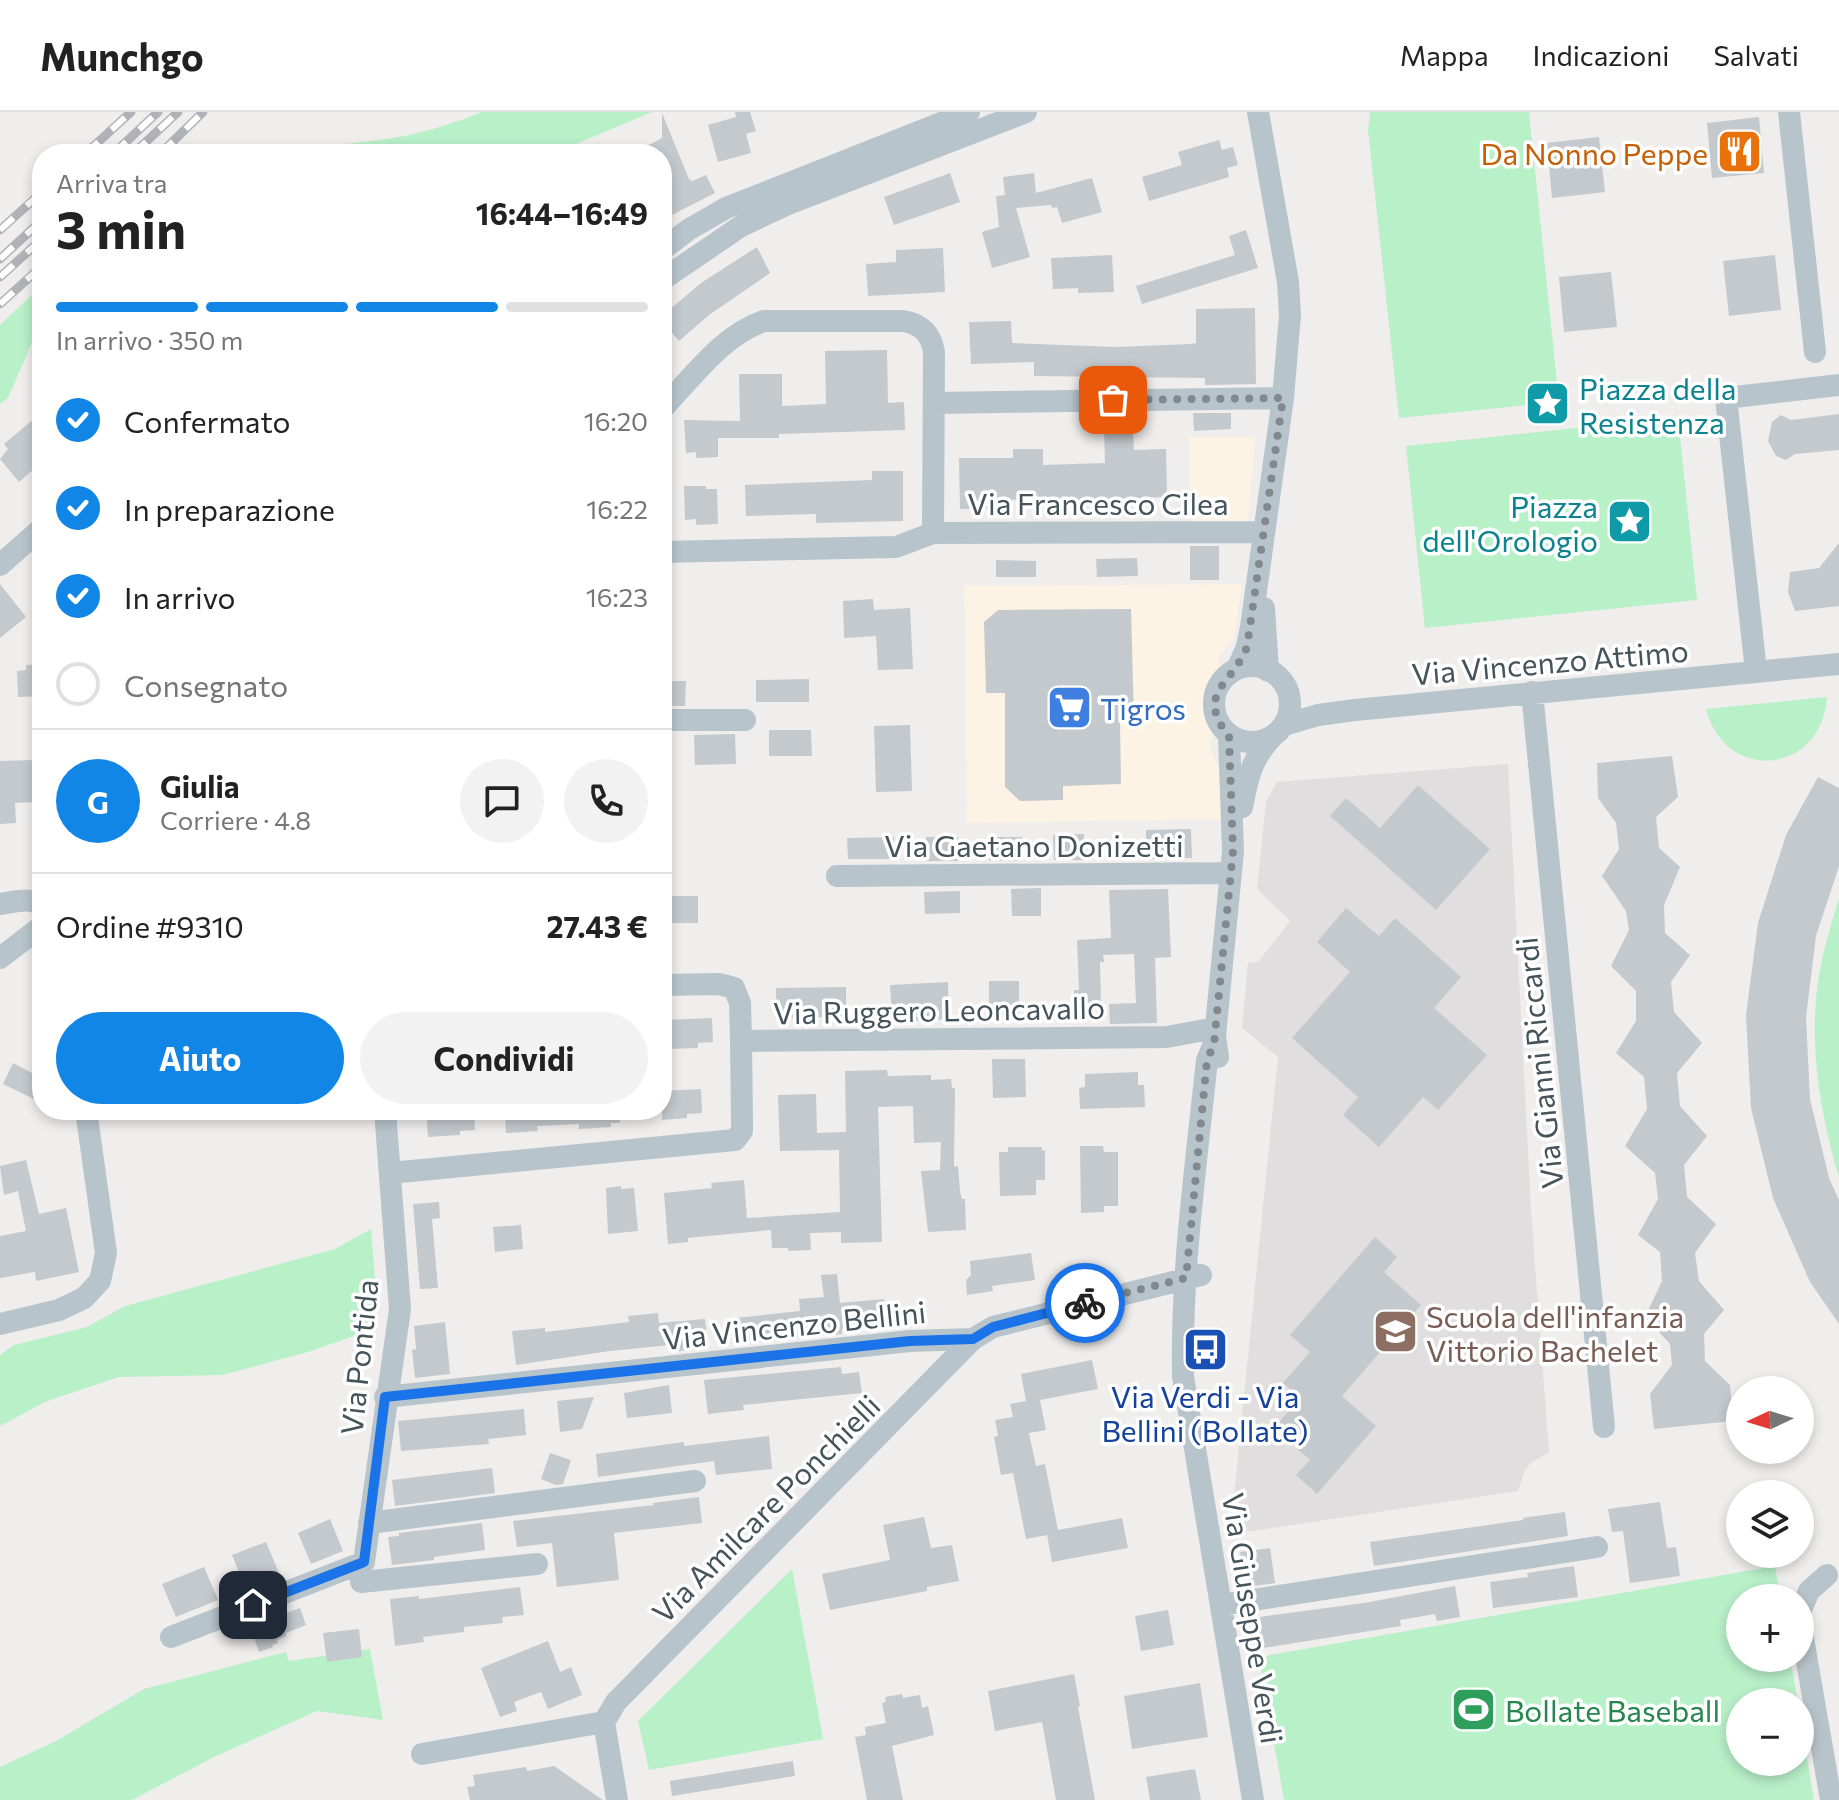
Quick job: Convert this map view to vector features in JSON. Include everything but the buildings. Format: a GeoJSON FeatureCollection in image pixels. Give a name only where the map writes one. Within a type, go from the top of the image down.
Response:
{"type":"FeatureCollection","features":[{"type":"Feature","properties":{"kind":"street"},"geometry":{"type":"LineString","coordinates":[[672,242],[726,208],[969,112]]}},
{"type":"Feature","properties":{"kind":"street"},"geometry":{"type":"LineString","coordinates":[[672,273],[741,226],[788,204],[1026,112]]}},
{"type":"Feature","properties":{"kind":"street"},"geometry":{"type":"LineString","coordinates":[[1789,112],[1815,352]]}},
{"type":"Feature","properties":{"kind":"street"},"geometry":{"type":"LineString","coordinates":[[1237,669],[1254,667],[1275,674],[1287,691],[1290,707],[1279,731],[1251,742],[1229,736],[1220,724],[1214,701],[1218,688],[1237,669],[1249,637],[1283,398],[1290,315],[1288,282],[1262,118]]}},
{"type":"Feature","properties":{"kind":"street","name":"Via Francesco Cilea"},"geometry":{"type":"LineString","coordinates":[[672,399],[729,340],[752,325],[776,321],[916,323],[932,340],[933,533]]}},
{"type":"Feature","properties":{"kind":"street"},"geometry":{"type":"LineString","coordinates":[[1756,671],[1726,398],[1839,385]]}},
{"type":"Feature","properties":{"kind":"street"},"geometry":{"type":"LineString","coordinates":[[934,403],[1283,398]]}},
{"type":"Feature","properties":{"kind":"street","name":"Via Francesco Cilea"},"geometry":{"type":"LineString","coordinates":[[672,552],[896,547],[933,533],[1262,539]]}},
{"type":"Feature","properties":{"kind":"street"},"geometry":{"type":"LineString","coordinates":[[0,565],[32,537]]}},
{"type":"Feature","properties":{"kind":"street"},"geometry":{"type":"LineString","coordinates":[[1262,539],[1268,671]]}},
{"type":"Feature","properties":{"kind":"street","name":"Via Vincenzo Attimo"},"geometry":{"type":"LineString","coordinates":[[1279,731],[1318,715],[1349,711],[1839,664]]}},
{"type":"Feature","properties":{"kind":"street","name":"Via Vincenzo Attimo"},"geometry":{"type":"LineString","coordinates":[[1287,691],[1304,700],[1349,711]]}},
{"type":"Feature","properties":{"kind":"street","name":"Via Gianni Riccardi"},"geometry":{"type":"LineString","coordinates":[[1532,692],[1604,1427]]}},
{"type":"Feature","properties":{"kind":"street"},"geometry":{"type":"LineString","coordinates":[[672,720],[745,720]]}},
{"type":"Feature","properties":{"kind":"street","name":"Via Giuseppe Verdi"},"geometry":{"type":"LineString","coordinates":[[1253,1800],[1195,1446],[1193,1277],[1218,1060],[1215,1036],[1232,862],[1248,773],[1259,751],[1279,731]]}},
{"type":"Feature","properties":{"kind":"street","name":"Via Giuseppe Verdi"},"geometry":{"type":"LineString","coordinates":[[1229,736],[1232,862]]}},
{"type":"Feature","properties":{"kind":"street","name":"Via Gaetano Donizetti"},"geometry":{"type":"LineString","coordinates":[[837,876],[1232,862]]}},
{"type":"Feature","properties":{"kind":"street"},"geometry":{"type":"LineString","coordinates":[[0,904],[32,901]]}},
{"type":"Feature","properties":{"kind":"street"},"geometry":{"type":"LineString","coordinates":[[0,958],[32,934]]}},
{"type":"Feature","properties":{"kind":"street","name":"Via Ruggero Leoncavallo"},"geometry":{"type":"LineString","coordinates":[[672,985],[719,984],[734,988],[740,1003],[741,1041],[1215,1036]]}},
{"type":"Feature","properties":{"kind":"street"},"geometry":{"type":"LineString","coordinates":[[390,1173],[735,1140],[742,1131],[741,1041]]}},
{"type":"Feature","properties":{"kind":"street"},"geometry":{"type":"LineString","coordinates":[[0,1324],[59,1310],[84,1298],[100,1281],[106,1253],[87,1120]]}},
{"type":"Feature","properties":{"kind":"street","name":"Via Pontida"},"geometry":{"type":"LineString","coordinates":[[362,1572],[400,1295],[386,1120]]}},
{"type":"Feature","properties":{"kind":"street","name":"Via Vincenzo Bellini"},"geometry":{"type":"LineString","coordinates":[[385,1397],[910,1341],[973,1339],[993,1327],[1193,1277]]}},
{"type":"Feature","properties":{"kind":"street","name":"Via Amilcare Ponchielli"},"geometry":{"type":"LineString","coordinates":[[604,1722],[616,1702],[973,1339]]}},
{"type":"Feature","properties":{"kind":"street"},"geometry":{"type":"LineString","coordinates":[[369,1523],[695,1481]]}},
{"type":"Feature","properties":{"kind":"street"},"geometry":{"type":"LineString","coordinates":[[1221,1605],[1597,1547]]}},
{"type":"Feature","properties":{"kind":"street"},"geometry":{"type":"LineString","coordinates":[[171,1637],[362,1572],[537,1564]]}},
{"type":"Feature","properties":{"kind":"street"},"geometry":{"type":"LineString","coordinates":[[1814,1587],[1827,1575]]}},
{"type":"Feature","properties":{"kind":"street"},"geometry":{"type":"LineString","coordinates":[[1809,1672],[1831,1800]]}},
{"type":"Feature","properties":{"kind":"street"},"geometry":{"type":"LineString","coordinates":[[422,1754],[604,1722],[617,1800]]}},
{"type":"Feature","properties":{"kind":"shaded area"},"geometry":{"type":"Polygon","coordinates":[[[1189,437],[1255,437],[1248,522],[1191,524],[1189,437]]]}},
{"type":"Feature","properties":{"kind":"shaded area"},"geometry":{"type":"Polygon","coordinates":[[[1242,584],[1234,639],[1219,656],[1219,673],[1209,690],[1208,713],[1216,730],[1209,743],[1221,776],[1221,819],[967,823],[964,586],[1242,584]]]}},
{"type":"Feature","properties":{"kind":"shaded area"},"geometry":{"type":"Polygon","coordinates":[[[1508,764],[1531,1210],[1549,1453],[1532,1462],[1525,1470],[1518,1491],[1239,1533],[1234,1496],[1278,1057],[1242,1028],[1248,963],[1258,962],[1290,921],[1257,889],[1266,802],[1277,782],[1508,764]]]}},
{"type":"Feature","properties":{"kind":"green space"},"geometry":{"type":"Polygon","coordinates":[[[482,112],[652,112],[576,144],[346,144],[397,137],[447,125],[482,112]]]}},
{"type":"Feature","properties":{"kind":"green space"},"geometry":{"type":"Polygon","coordinates":[[[1370,112],[1529,112],[1559,402],[1399,418],[1368,130],[1370,112]]]}},
{"type":"Feature","properties":{"kind":"green space"},"geometry":{"type":"Polygon","coordinates":[[[32,295],[32,342],[8,398],[0,404],[0,325],[32,295]]]}},
{"type":"Feature","properties":{"kind":"green space"},"geometry":{"type":"Polygon","coordinates":[[[1678,417],[1697,600],[1425,628],[1406,446],[1678,417]]]}},
{"type":"Feature","properties":{"kind":"green space"},"geometry":{"type":"Polygon","coordinates":[[[1827,697],[1821,723],[1809,742],[1792,755],[1772,760],[1751,759],[1732,750],[1716,733],[1706,709],[1827,697]]]}},
{"type":"Feature","properties":{"kind":"green space"},"geometry":{"type":"Polygon","coordinates":[[[1839,898],[1839,1177],[1821,1103],[1815,1026],[1821,966],[1839,898]]]}},
{"type":"Feature","properties":{"kind":"green space"},"geometry":{"type":"Polygon","coordinates":[[[371,1229],[376,1291],[368,1331],[308,1352],[222,1375],[119,1377],[47,1401],[0,1426],[0,1355],[14,1345],[87,1327],[125,1306],[335,1249],[371,1229]]]}},
{"type":"Feature","properties":{"kind":"green space"},"geometry":{"type":"Polygon","coordinates":[[[1775,1568],[1778,1584],[1726,1584],[1726,1672],[1793,1672],[1795,1688],[1726,1688],[1726,1776],[1810,1776],[1814,1800],[1284,1800],[1259,1657],[1775,1568]]]}},
{"type":"Feature","properties":{"kind":"green space"},"geometry":{"type":"Polygon","coordinates":[[[792,1569],[823,1739],[649,1770],[638,1721],[792,1569]]]}},
{"type":"Feature","properties":{"kind":"green space"},"geometry":{"type":"Polygon","coordinates":[[[370,1649],[383,1720],[317,1711],[216,1756],[132,1800],[0,1800],[0,1767],[56,1741],[144,1689],[286,1652],[289,1661],[370,1649]]]}},
{"type":"Feature","properties":{"kind":"railway"},"geometry":{"type":"LineString","coordinates":[[96,144],[131,112]]}},
{"type":"Feature","properties":{"kind":"railway"},"geometry":{"type":"LineString","coordinates":[[124,144],[158,112]]}},
{"type":"Feature","properties":{"kind":"railway"},"geometry":{"type":"LineString","coordinates":[[144,144],[178,112]]}},
{"type":"Feature","properties":{"kind":"railway"},"geometry":{"type":"LineString","coordinates":[[170,144],[203,112]]}},
{"type":"Feature","properties":{"kind":"railway"},"geometry":{"type":"LineString","coordinates":[[0,230],[32,201]]}},
{"type":"Feature","properties":{"kind":"railway"},"geometry":{"type":"LineString","coordinates":[[0,259],[32,229]]}},
{"type":"Feature","properties":{"kind":"railway"},"geometry":{"type":"LineString","coordinates":[[0,277],[32,248]]}},
{"type":"Feature","properties":{"kind":"railway"},"geometry":{"type":"LineString","coordinates":[[0,304],[32,275]]}},
{"type":"Feature","properties":{"kind":"way so far"},"geometry":{"type":"LineString","coordinates":[[1085,1303],[1186,1278],[1207,1060],[1214,1044],[1233,851],[1229,736],[1220,724],[1214,701],[1218,688],[1237,669],[1247,647],[1283,398],[1113,400]]}},
{"type":"Feature","properties":{"kind":"place","name":"Da Nonno Peppe"},"geometry":{"type":"Point","coordinates":[1739,152]}},
{"type":"Feature","properties":{"kind":"place","name":"Piazza della Resistenza"},"geometry":{"type":"Point","coordinates":[1548,404]}},
{"type":"Feature","properties":{"kind":"place","name":"Piazza dell'Orologio"},"geometry":{"type":"Point","coordinates":[1629,522]}},
{"type":"Feature","properties":{"kind":"place","name":"Tigros"},"geometry":{"type":"Point","coordinates":[1069,707]}},
{"type":"Feature","properties":{"kind":"place","name":"Scuola dell'infanzia Vittorio Bachelet"},"geometry":{"type":"Point","coordinates":[1395,1332]}},
{"type":"Feature","properties":{"kind":"place","name":"Via Verdi - Via Bellini (Bollate)"},"geometry":{"type":"Point","coordinates":[1205,1349]}},
{"type":"Feature","properties":{"kind":"place","name":"Bollate Baseball"},"geometry":{"type":"Point","coordinates":[1474,1709]}},
{"type":"Feature","properties":{"kind":"route"},"geometry":{"type":"LineString","coordinates":[[253,1605],[364,1562],[385,1397],[910,1341],[973,1339],[993,1327],[1085,1303]]}}]}
